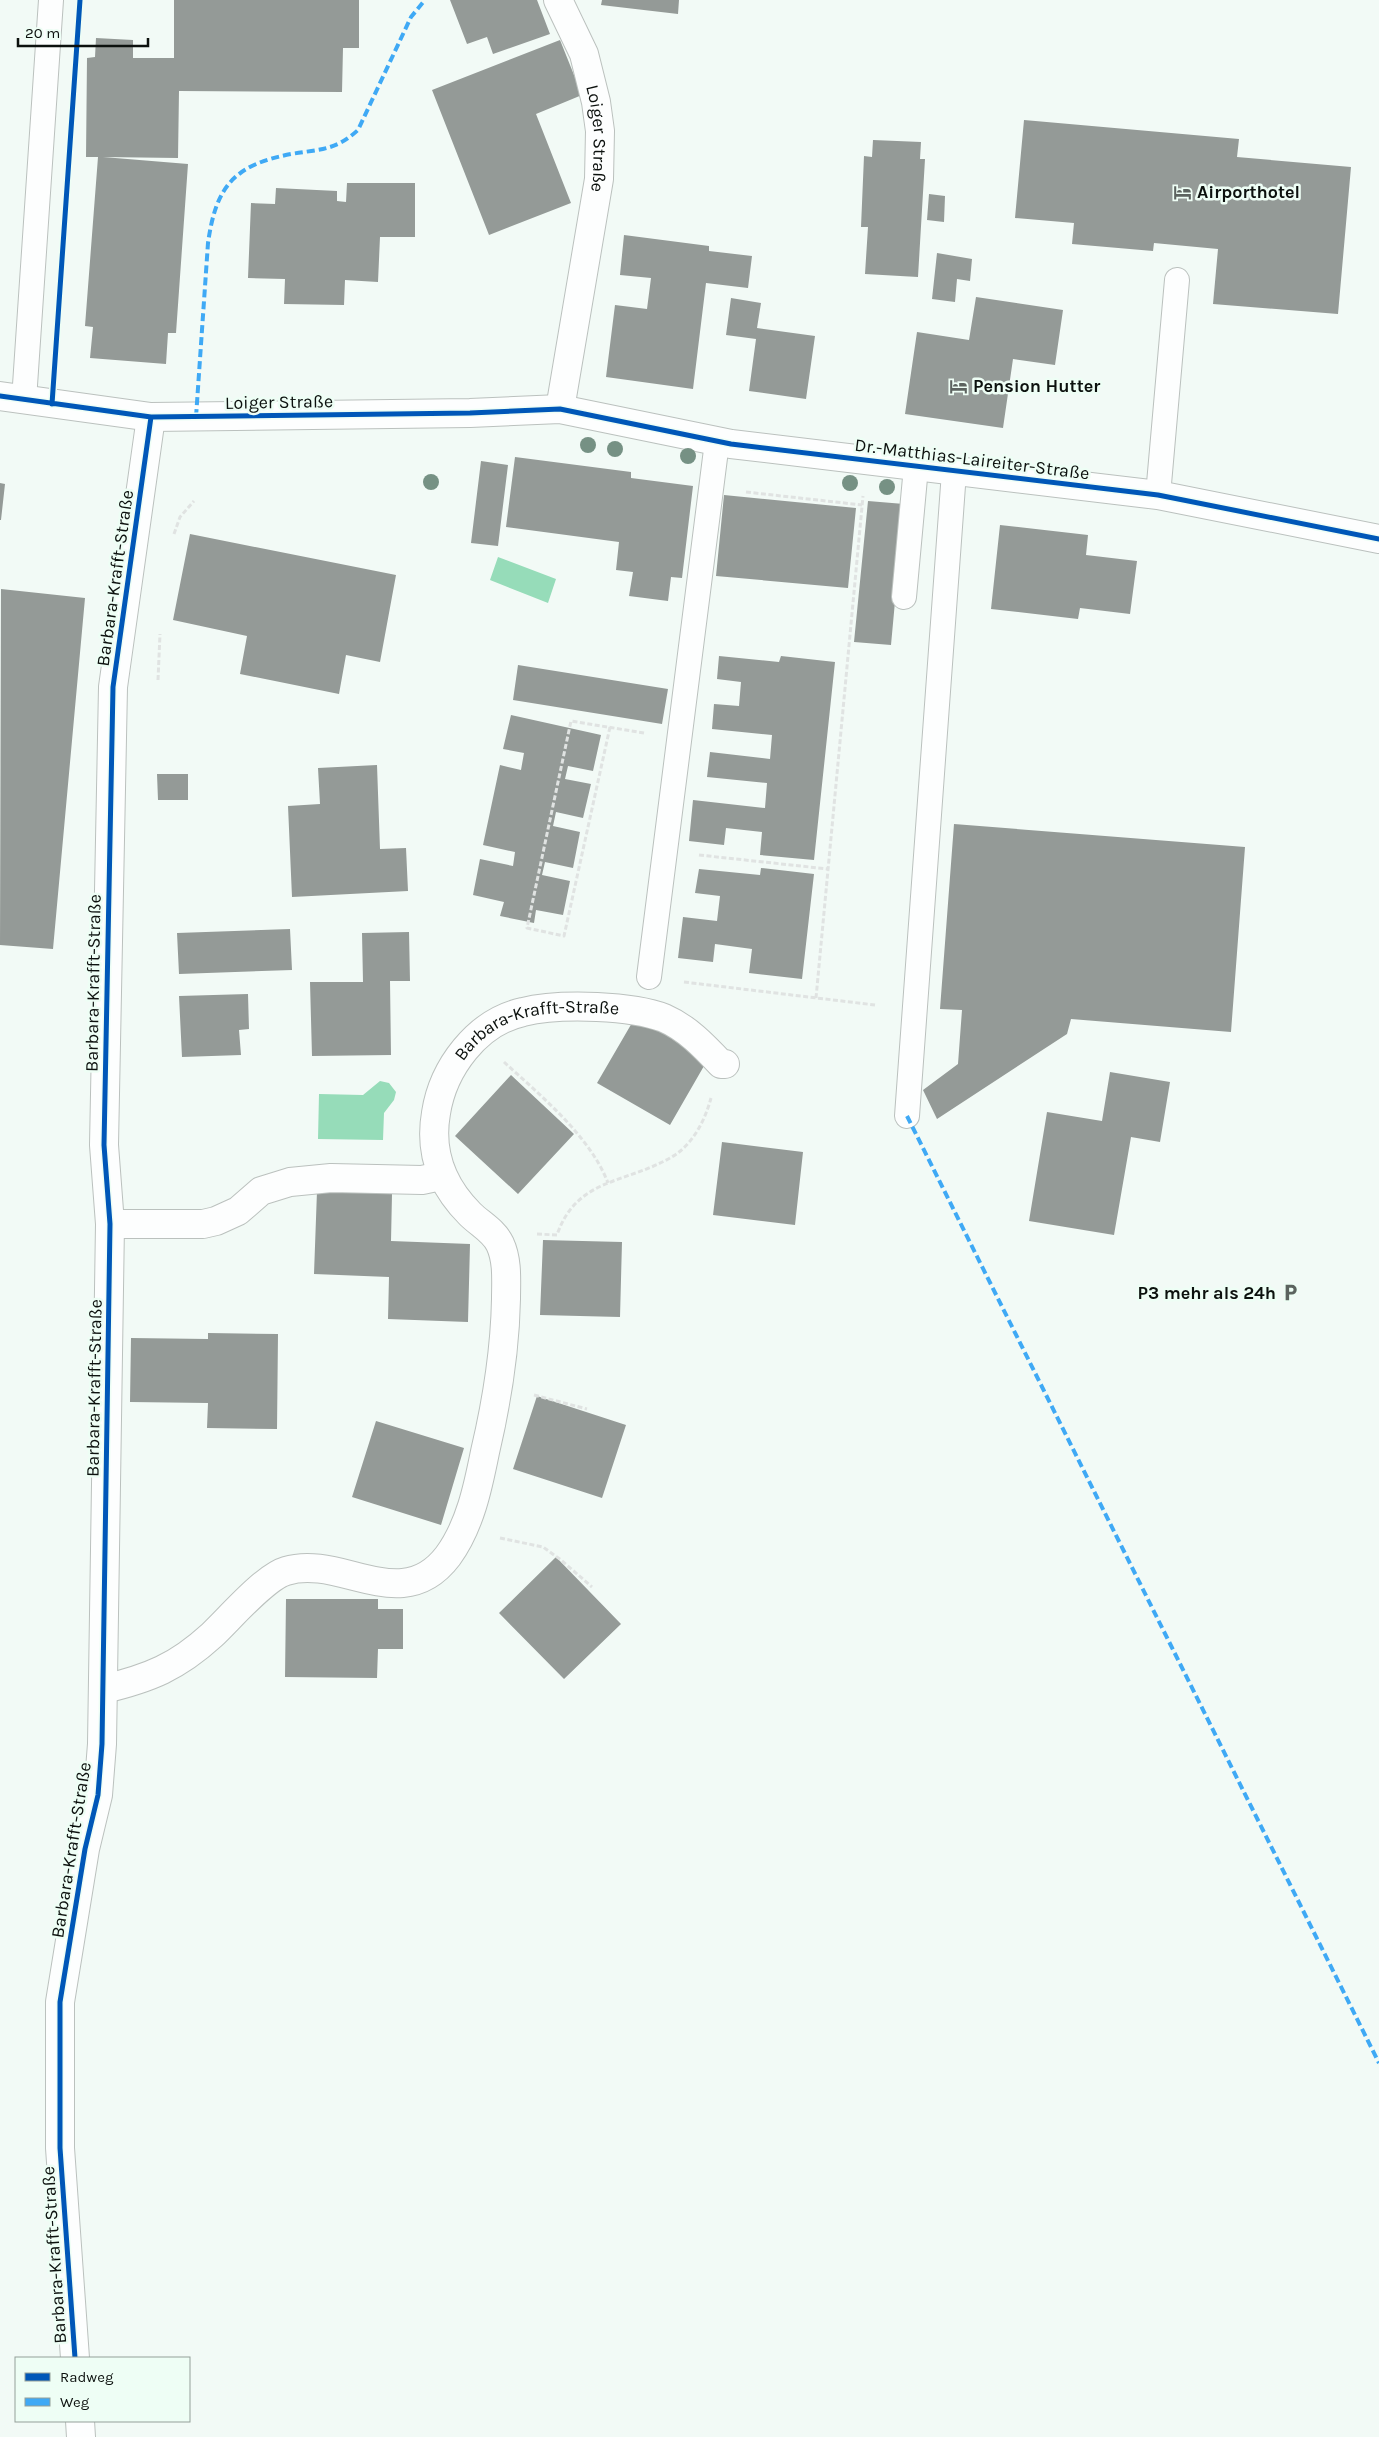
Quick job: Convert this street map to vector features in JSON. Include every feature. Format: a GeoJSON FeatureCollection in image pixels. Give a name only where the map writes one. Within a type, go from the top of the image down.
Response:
{"type":"FeatureCollection","features":[{"type":"Feature","properties":{"kind":"street","name":"Loiger Straße"},"geometry":{"type":"LineString","coordinates":[[12,398],[151,417],[460,413],[560,409],[599,178],[600,131],[596,102],[584,54],[558,0]]}},
{"type":"Feature","properties":{"kind":"street","name":"Dr.-Matthias-Laireiter-Straße"},"geometry":{"type":"LineString","coordinates":[[560,409],[717,442],[954,472],[1158,495],[1379,539]]}},
{"type":"Feature","properties":{"kind":"street","name":"Barbara-Krafft-Straße"},"geometry":{"type":"LineString","coordinates":[[75,2357],[60,2148],[60,2002],[85,1849],[98,1794],[104,1689],[110,1224],[104,1146],[113,687],[151,417]]}},
{"type":"Feature","properties":{"kind":"street","name":"Barbara-Krafft-Straße"},"geometry":{"type":"LineString","coordinates":[[104,1689],[143,1680],[173,1666],[210,1637],[268,1582],[283,1572],[300,1568],[369,1580],[412,1582],[425,1578],[449,1555],[462,1531],[474,1500],[499,1392],[505,1323],[506,1278],[504,1257],[499,1243],[456,1198],[441,1176],[435,1146],[436,1114],[445,1081],[458,1058],[476,1037],[494,1024],[521,1012],[583,1006],[625,1008],[663,1018],[697,1038],[723,1064]]}},
{"type":"Feature","properties":{"kind":"street"},"geometry":{"type":"LineString","coordinates":[[110,1224],[203,1224],[216,1221],[238,1211],[261,1191],[290,1182],[330,1178],[422,1180],[441,1176]]}},
{"type":"Feature","properties":{"kind":"street"},"geometry":{"type":"LineString","coordinates":[[80,2422],[81,2437]]}},
{"type":"Feature","properties":{"kind":"lane"},"geometry":{"type":"LineString","coordinates":[[12,398],[51,0]]}},
{"type":"Feature","properties":{"kind":"lane"},"geometry":{"type":"LineString","coordinates":[[1158,495],[1176,280]]}},
{"type":"Feature","properties":{"kind":"lane"},"geometry":{"type":"LineString","coordinates":[[649,977],[717,442]]}},
{"type":"Feature","properties":{"kind":"lane"},"geometry":{"type":"LineString","coordinates":[[904,597],[916,467]]}},
{"type":"Feature","properties":{"kind":"lane"},"geometry":{"type":"LineString","coordinates":[[906,1116],[954,472]]}},
{"type":"Feature","properties":{"kind":"path"},"geometry":{"type":"LineString","coordinates":[[816,998],[866,460]]}},
{"type":"Feature","properties":{"kind":"path"},"geometry":{"type":"LineString","coordinates":[[711,488],[862,505]]}},
{"type":"Feature","properties":{"kind":"path"},"geometry":{"type":"LineString","coordinates":[[610,727],[564,936],[526,928],[571,721],[610,727],[679,738]]}},
{"type":"Feature","properties":{"kind":"path"},"geometry":{"type":"LineString","coordinates":[[665,851],[828,869]]}},
{"type":"Feature","properties":{"kind":"path"},"geometry":{"type":"LineString","coordinates":[[649,977],[875,1005]]}},
{"type":"Feature","properties":{"kind":"path"},"geometry":{"type":"LineString","coordinates":[[476,1037],[554,1108],[603,1170],[608,1183]]}},
{"type":"Feature","properties":{"kind":"path"},"geometry":{"type":"LineString","coordinates":[[499,1243],[514,1236],[557,1235],[563,1218],[571,1206],[594,1188],[639,1172],[675,1154],[689,1142],[699,1129],[723,1064]]}},
{"type":"Feature","properties":{"kind":"path"},"geometry":{"type":"LineString","coordinates":[[499,1392],[545,1396],[587,1409]]}},
{"type":"Feature","properties":{"kind":"path"},"geometry":{"type":"LineString","coordinates":[[462,1531],[542,1547],[561,1560],[592,1587]]}},
{"type":"Feature","properties":{"kind":"shaded area"},"geometry":{"type":"Polygon","coordinates":[[[498,557],[556,579],[548,603],[490,580],[498,557]]]}},
{"type":"Feature","properties":{"kind":"shaded area"},"geometry":{"type":"Polygon","coordinates":[[[380,1081],[389,1083],[396,1092],[394,1100],[384,1113],[383,1140],[318,1139],[319,1094],[363,1095],[380,1081]]]}},
{"type":"Feature","properties":{"kind":"building"},"geometry":{"type":"Polygon","coordinates":[[[174,0],[359,0],[359,48],[343,48],[342,92],[179,91],[178,158],[103,157],[188,164],[176,333],[168,333],[166,364],[90,358],[93,327],[85,326],[98,157],[86,157],[87,58],[95,57],[96,38],[133,40],[133,58],[174,58],[174,0]]]}},
{"type":"Feature","properties":{"kind":"building"},"geometry":{"type":"Polygon","coordinates":[[[450,0],[537,0],[550,34],[493,54],[487,37],[467,44],[450,0]]]}},
{"type":"Feature","properties":{"kind":"building"},"geometry":{"type":"Polygon","coordinates":[[[602,0],[679,0],[678,14],[601,5],[602,0]]]}},
{"type":"Feature","properties":{"kind":"building"},"geometry":{"type":"Polygon","coordinates":[[[560,40],[582,95],[536,114],[571,203],[489,235],[432,90],[560,40]]]}},
{"type":"Feature","properties":{"kind":"building","name":"Airporthotel"},"geometry":{"type":"Polygon","coordinates":[[[1024,120],[1239,139],[1237,157],[1351,167],[1338,314],[1213,304],[1218,249],[1154,243],[1153,251],[1072,244],[1074,223],[1015,218],[1024,120]]]}},
{"type":"Feature","properties":{"kind":"building"},"geometry":{"type":"Polygon","coordinates":[[[873,140],[921,142],[920,159],[925,159],[918,277],[865,274],[868,227],[861,227],[864,156],[872,157],[873,140]]]}},
{"type":"Feature","properties":{"kind":"building"},"geometry":{"type":"Polygon","coordinates":[[[347,183],[415,183],[415,237],[380,237],[378,282],[345,280],[344,305],[284,304],[285,279],[248,278],[251,203],[275,204],[276,188],[337,191],[337,201],[346,202],[347,183]]]}},
{"type":"Feature","properties":{"kind":"building"},"geometry":{"type":"Polygon","coordinates":[[[929,194],[945,196],[944,222],[927,220],[929,194]]]}},
{"type":"Feature","properties":{"kind":"building"},"geometry":{"type":"Polygon","coordinates":[[[624,235],[709,246],[709,251],[752,256],[748,288],[706,283],[693,389],[606,377],[615,305],[647,309],[651,278],[620,275],[624,235]]]}},
{"type":"Feature","properties":{"kind":"building"},"geometry":{"type":"Polygon","coordinates":[[[937,253],[972,259],[970,281],[957,279],[955,302],[932,299],[937,253]]]}},
{"type":"Feature","properties":{"kind":"building","name":"Pension Hutter"},"geometry":{"type":"Polygon","coordinates":[[[976,297],[1063,310],[1055,365],[1013,359],[1003,428],[905,414],[917,332],[969,340],[976,297]]]}},
{"type":"Feature","properties":{"kind":"building"},"geometry":{"type":"Polygon","coordinates":[[[731,298],[761,303],[757,328],[815,336],[806,399],[749,391],[756,339],[726,335],[731,298]]]}},
{"type":"Feature","properties":{"kind":"building"},"geometry":{"type":"Polygon","coordinates":[[[515,457],[631,472],[631,478],[693,486],[682,578],[671,577],[668,601],[629,596],[633,572],[616,570],[619,542],[506,527],[515,457]]]}},
{"type":"Feature","properties":{"kind":"building"},"geometry":{"type":"Polygon","coordinates":[[[481,461],[508,465],[498,546],[471,543],[481,461]]]}},
{"type":"Feature","properties":{"kind":"building"},"geometry":{"type":"Polygon","coordinates":[[[0,483],[5,484],[1,520],[0,520],[0,483]]]}},
{"type":"Feature","properties":{"kind":"building"},"geometry":{"type":"Polygon","coordinates":[[[724,495],[856,508],[848,588],[716,576],[724,495]]]}},
{"type":"Feature","properties":{"kind":"building"},"geometry":{"type":"Polygon","coordinates":[[[868,501],[904,504],[891,645],[854,642],[868,501]]]}},
{"type":"Feature","properties":{"kind":"building"},"geometry":{"type":"Polygon","coordinates":[[[1000,525],[1088,535],[1086,555],[1137,561],[1130,614],[1080,608],[1078,619],[991,609],[1000,525]]]}},
{"type":"Feature","properties":{"kind":"building"},"geometry":{"type":"Polygon","coordinates":[[[190,534],[396,575],[380,662],[346,655],[339,694],[240,674],[247,636],[173,620],[190,534]]]}},
{"type":"Feature","properties":{"kind":"building"},"geometry":{"type":"Polygon","coordinates":[[[1,589],[85,598],[53,949],[0,945],[1,589]]]}},
{"type":"Feature","properties":{"kind":"building"},"geometry":{"type":"Polygon","coordinates":[[[719,656],[779,662],[781,656],[835,662],[814,860],[760,855],[762,832],[726,828],[724,845],[689,841],[693,800],[765,808],[767,783],[707,777],[710,752],[770,759],[772,735],[712,729],[714,704],[739,706],[741,682],[717,679],[719,656]]]}},
{"type":"Feature","properties":{"kind":"building"},"geometry":{"type":"Polygon","coordinates":[[[518,665],[668,689],[662,724],[513,700],[518,665]]]}},
{"type":"Feature","properties":{"kind":"building"},"geometry":{"type":"Polygon","coordinates":[[[511,715],[601,735],[593,771],[568,766],[565,779],[591,784],[583,818],[556,812],[553,826],[580,832],[573,868],[545,862],[542,875],[570,881],[563,915],[536,910],[534,923],[500,916],[504,902],[473,895],[480,859],[513,866],[515,852],[483,845],[500,765],[521,770],[524,753],[503,749],[511,715]]]}},
{"type":"Feature","properties":{"kind":"building"},"geometry":{"type":"Polygon","coordinates":[[[377,765],[380,849],[406,848],[408,891],[292,897],[288,806],[320,804],[318,768],[377,765]]]}},
{"type":"Feature","properties":{"kind":"building"},"geometry":{"type":"Polygon","coordinates":[[[157,774],[188,774],[188,800],[158,800],[157,774]]]}},
{"type":"Feature","properties":{"kind":"building"},"geometry":{"type":"Polygon","coordinates":[[[954,824],[1245,847],[1231,1032],[1071,1019],[1067,1034],[937,1119],[923,1090],[958,1064],[962,1010],[940,1009],[954,824]]]}},
{"type":"Feature","properties":{"kind":"building"},"geometry":{"type":"Polygon","coordinates":[[[761,868],[814,874],[802,979],[749,973],[752,949],[715,944],[713,962],[678,958],[683,917],[717,921],[720,896],[695,893],[699,869],[760,875],[761,868]]]}},
{"type":"Feature","properties":{"kind":"building"},"geometry":{"type":"Polygon","coordinates":[[[290,929],[292,970],[179,974],[177,933],[290,929]]]}},
{"type":"Feature","properties":{"kind":"building"},"geometry":{"type":"Polygon","coordinates":[[[409,932],[410,981],[390,981],[391,1055],[312,1056],[310,982],[363,982],[362,933],[409,932]]]}},
{"type":"Feature","properties":{"kind":"building"},"geometry":{"type":"Polygon","coordinates":[[[248,994],[249,1029],[239,1030],[241,1055],[182,1057],[179,996],[248,994]]]}},
{"type":"Feature","properties":{"kind":"building"},"geometry":{"type":"Polygon","coordinates":[[[636,1016],[708,1059],[670,1125],[597,1083],[636,1016]]]}},
{"type":"Feature","properties":{"kind":"building"},"geometry":{"type":"Polygon","coordinates":[[[1110,1072],[1170,1082],[1160,1142],[1131,1137],[1114,1235],[1029,1221],[1047,1112],[1102,1121],[1110,1072]]]}},
{"type":"Feature","properties":{"kind":"building"},"geometry":{"type":"Polygon","coordinates":[[[511,1075],[574,1134],[518,1194],[455,1136],[511,1075]]]}},
{"type":"Feature","properties":{"kind":"building"},"geometry":{"type":"Polygon","coordinates":[[[722,1142],[803,1152],[795,1225],[713,1215],[722,1142]]]}},
{"type":"Feature","properties":{"kind":"building"},"geometry":{"type":"Polygon","coordinates":[[[317,1191],[392,1194],[391,1241],[470,1244],[468,1322],[388,1319],[389,1277],[314,1274],[317,1191]]]}},
{"type":"Feature","properties":{"kind":"building"},"geometry":{"type":"Polygon","coordinates":[[[543,1240],[622,1242],[620,1317],[540,1315],[543,1240]]]}},
{"type":"Feature","properties":{"kind":"building"},"geometry":{"type":"Polygon","coordinates":[[[208,1333],[278,1334],[277,1429],[207,1428],[208,1403],[130,1402],[131,1338],[208,1339],[208,1333]]]}},
{"type":"Feature","properties":{"kind":"building"},"geometry":{"type":"Polygon","coordinates":[[[537,1396],[626,1425],[602,1498],[513,1469],[537,1396]]]}},
{"type":"Feature","properties":{"kind":"building"},"geometry":{"type":"Polygon","coordinates":[[[376,1421],[464,1448],[441,1525],[352,1497],[376,1421]]]}},
{"type":"Feature","properties":{"kind":"building"},"geometry":{"type":"Polygon","coordinates":[[[556,1557],[621,1624],[564,1679],[499,1613],[556,1557]]]}},
{"type":"Feature","properties":{"kind":"building"},"geometry":{"type":"Polygon","coordinates":[[[286,1599],[378,1599],[378,1609],[403,1609],[403,1649],[378,1649],[377,1678],[285,1677],[286,1599]]]}},
{"type":"Feature","properties":{"kind":"marked path"},"geometry":{"type":"LineString","coordinates":[[196,417],[208,243],[216,207],[223,193],[231,181],[255,165],[291,154],[334,146],[358,130],[411,17],[425,0]]}},
{"type":"Feature","properties":{"kind":"marked path"},"geometry":{"type":"LineString","coordinates":[[907,1116],[1379,2063]]}},
{"type":"Feature","properties":{"kind":"cycle path"},"geometry":{"type":"LineString","coordinates":[[52,404],[80,0]]}},
{"type":"Feature","properties":{"kind":"cycle path"},"geometry":{"type":"LineString","coordinates":[[0,396],[151,417],[470,413],[560,409],[731,444],[1158,495],[1379,539]]}},
{"type":"Feature","properties":{"kind":"cycle path"},"geometry":{"type":"LineString","coordinates":[[75,2357],[60,2148],[60,2002],[85,1849],[98,1795],[102,1744],[110,1224],[104,1145],[113,687],[151,417]]}},
{"type":"Feature","properties":{"kind":"place","name":"Airporthotel"},"geometry":{"type":"Point","coordinates":[1183,192]}},
{"type":"Feature","properties":{"kind":"place","name":"Pension Hutter"},"geometry":{"type":"Point","coordinates":[959,386]}},
{"type":"Feature","properties":{"kind":"place","name":"P3 mehr als 24h"},"geometry":{"type":"Point","coordinates":[1290,1293]}}]}
